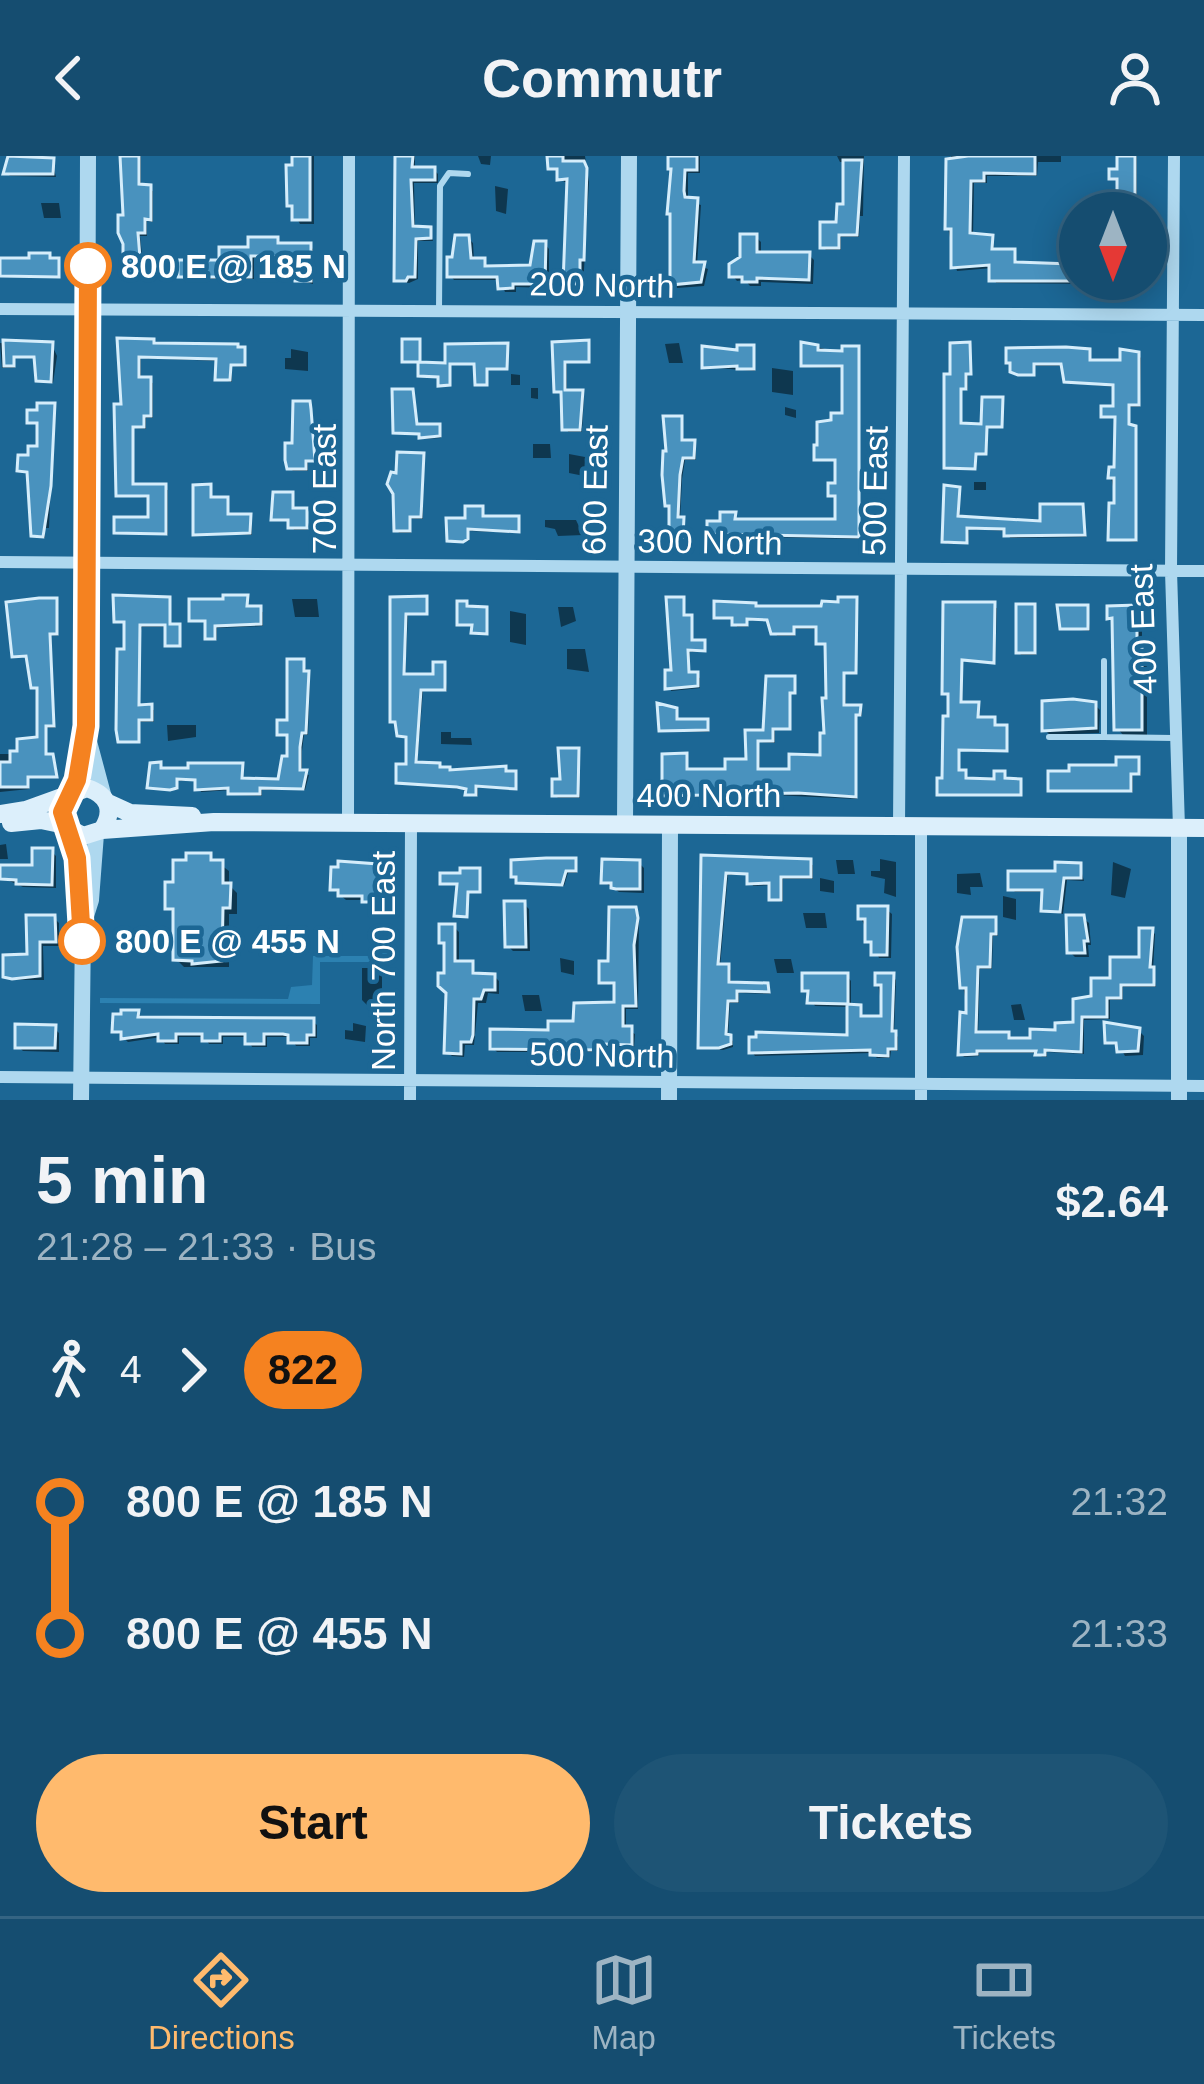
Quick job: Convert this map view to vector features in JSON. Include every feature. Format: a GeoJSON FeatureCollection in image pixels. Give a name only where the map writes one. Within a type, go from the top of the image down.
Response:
{"type":"FeatureCollection","features":[{"type":"Feature","properties":{"kind":"main road"},"geometry":{"type":"LineString","coordinates":[[0,814],[87,788],[130,813],[198,816],[214,822]]}},
{"type":"Feature","properties":{"kind":"main road"},"geometry":{"type":"LineString","coordinates":[[67,827],[62,812],[69,795]]}},
{"type":"Feature","properties":{"kind":"main road"},"geometry":{"type":"LineString","coordinates":[[99,832],[109,816],[105,799]]}},
{"type":"Feature","properties":{"kind":"main road"},"geometry":{"type":"LineString","coordinates":[[0,823],[41,820],[83,836],[214,822]]}},
{"type":"Feature","properties":{"kind":"main road","name":"400 North"},"geometry":{"type":"LineString","coordinates":[[214,822],[1204,828]]}},
{"type":"Feature","properties":{"kind":"street"},"geometry":{"type":"LineString","coordinates":[[69,795],[77,780],[86,726],[88,156]]}},
{"type":"Feature","properties":{"kind":"street","name":"700 East"},"geometry":{"type":"LineString","coordinates":[[348,822],[350,156]]}},
{"type":"Feature","properties":{"kind":"street","name":"600 East"},"geometry":{"type":"LineString","coordinates":[[625,824],[629,156]]}},
{"type":"Feature","properties":{"kind":"street","name":"500 East"},"geometry":{"type":"LineString","coordinates":[[899,826],[904,156]]}},
{"type":"Feature","properties":{"kind":"street","name":"400 East"},"geometry":{"type":"LineString","coordinates":[[1174,156],[1171,571],[1179,828],[1179,1093]]}},
{"type":"Feature","properties":{"kind":"street","name":"200 North"},"geometry":{"type":"LineString","coordinates":[[0,309],[1204,315]]}},
{"type":"Feature","properties":{"kind":"street","name":"300 North"},"geometry":{"type":"LineString","coordinates":[[0,562],[1204,571]]}},
{"type":"Feature","properties":{"kind":"street"},"geometry":{"type":"LineString","coordinates":[[86,726],[105,799]]}},
{"type":"Feature","properties":{"kind":"street","name":"North 700 East"},"geometry":{"type":"LineString","coordinates":[[410,1100],[411,823]]}},
{"type":"Feature","properties":{"kind":"street"},"geometry":{"type":"LineString","coordinates":[[669,1092],[670,825]]}},
{"type":"Feature","properties":{"kind":"street"},"geometry":{"type":"LineString","coordinates":[[921,826],[921,1100]]}},
{"type":"Feature","properties":{"kind":"street"},"geometry":{"type":"LineString","coordinates":[[67,827],[77,858],[82,926],[81,1100]]}},
{"type":"Feature","properties":{"kind":"street"},"geometry":{"type":"LineString","coordinates":[[82,926],[91,900],[99,832]]}},
{"type":"Feature","properties":{"kind":"street","name":"500 North"},"geometry":{"type":"LineString","coordinates":[[0,1077],[410,1080],[669,1092],[922,1083],[1179,1093],[1204,1086]]}},
{"type":"Feature","properties":{"kind":"lane"},"geometry":{"type":"LineString","coordinates":[[439,310],[440,186],[449,173],[468,173]]}},
{"type":"Feature","properties":{"kind":"lane"},"geometry":{"type":"LineString","coordinates":[[1104,661],[1104,737]]}},
{"type":"Feature","properties":{"kind":"lane"},"geometry":{"type":"LineString","coordinates":[[1049,737],[1176,739]]}},
{"type":"Feature","properties":{"kind":"shaded area"},"geometry":{"type":"Polygon","coordinates":[[[383,947],[393,947],[394,962],[320,962],[320,1004],[100,1003],[100,998],[288,999],[291,987],[312,985],[313,956],[382,956],[383,947]]]}},
{"type":"Feature","properties":{"kind":"building"},"geometry":{"type":"Polygon","coordinates":[[[8,156],[54,158],[53,174],[3,174],[8,156]]]}},
{"type":"Feature","properties":{"kind":"building"},"geometry":{"type":"Polygon","coordinates":[[[120,156],[139,156],[139,184],[151,185],[151,220],[145,219],[145,233],[138,233],[141,270],[133,274],[123,274],[123,244],[118,233],[118,215],[123,215],[120,156]]]}},
{"type":"Feature","properties":{"kind":"building"},"geometry":{"type":"Polygon","coordinates":[[[292,156],[310,156],[310,220],[292,220],[292,206],[287,206],[286,165],[292,165],[292,156]]]}},
{"type":"Feature","properties":{"kind":"building"},"geometry":{"type":"Polygon","coordinates":[[[395,156],[413,156],[412,167],[435,167],[435,180],[411,180],[413,226],[431,227],[431,238],[416,239],[415,277],[406,281],[394,281],[395,156]]]}},
{"type":"Feature","properties":{"kind":"building"},"geometry":{"type":"Polygon","coordinates":[[[547,156],[584,161],[587,168],[580,284],[563,284],[567,179],[557,180],[557,169],[548,169],[547,156]]]}},
{"type":"Feature","properties":{"kind":"building"},"geometry":{"type":"Polygon","coordinates":[[[668,156],[697,156],[697,170],[685,170],[684,191],[685,197],[698,198],[694,262],[705,262],[701,282],[670,285],[668,156]]]}},
{"type":"Feature","properties":{"kind":"building"},"geometry":{"type":"Polygon","coordinates":[[[1035,156],[1035,174],[984,173],[984,181],[971,181],[970,233],[993,235],[992,249],[1015,249],[1015,262],[1059,264],[1059,281],[989,281],[989,265],[951,268],[951,229],[945,229],[946,159],[1035,156]]]}},
{"type":"Feature","properties":{"kind":"building"},"geometry":{"type":"Polygon","coordinates":[[[1117,156],[1135,156],[1135,192],[1117,192],[1117,179],[1109,179],[1109,169],[1117,169],[1117,156]]]}},
{"type":"Feature","properties":{"kind":"building"},"geometry":{"type":"Polygon","coordinates":[[[843,160],[862,160],[857,235],[839,235],[839,248],[820,248],[820,222],[836,222],[837,204],[843,204],[843,160]]]}},
{"type":"Feature","properties":{"kind":"building"},"geometry":{"type":"Polygon","coordinates":[[[740,234],[757,234],[757,252],[810,252],[809,280],[742,282],[742,277],[729,277],[729,264],[740,257],[740,234]]]}},
{"type":"Feature","properties":{"kind":"building"},"geometry":{"type":"Polygon","coordinates":[[[455,235],[469,235],[471,258],[485,258],[485,266],[530,265],[534,241],[546,241],[545,284],[498,289],[497,277],[447,277],[447,257],[452,257],[455,235]]]}},
{"type":"Feature","properties":{"kind":"building"},"geometry":{"type":"Polygon","coordinates":[[[248,237],[311,243],[311,281],[295,281],[295,257],[251,256],[251,277],[178,277],[178,260],[219,260],[219,247],[248,247],[248,237]]]}},
{"type":"Feature","properties":{"kind":"building"},"geometry":{"type":"Polygon","coordinates":[[[29,253],[59,258],[59,277],[0,276],[0,258],[29,258],[29,253]]]}},
{"type":"Feature","properties":{"kind":"building"},"geometry":{"type":"Polygon","coordinates":[[[117,338],[245,347],[245,365],[231,365],[230,380],[215,380],[216,359],[139,357],[139,377],[151,377],[151,416],[144,416],[144,427],[133,427],[133,484],[166,484],[166,534],[114,533],[114,517],[148,517],[148,496],[116,496],[114,404],[121,404],[117,338]]]}},
{"type":"Feature","properties":{"kind":"building"},"geometry":{"type":"Polygon","coordinates":[[[402,339],[420,339],[420,362],[445,363],[445,344],[508,343],[507,369],[487,369],[487,385],[475,385],[474,364],[450,364],[450,385],[438,386],[438,377],[418,376],[418,362],[402,362],[402,339]]]}},
{"type":"Feature","properties":{"kind":"building"},"geometry":{"type":"Polygon","coordinates":[[[3,340],[53,342],[51,382],[36,381],[34,357],[14,357],[14,366],[4,366],[3,340]]]}},
{"type":"Feature","properties":{"kind":"building"},"geometry":{"type":"Polygon","coordinates":[[[589,340],[589,362],[565,362],[565,390],[583,390],[580,430],[562,430],[561,392],[554,392],[552,342],[589,340]]]}},
{"type":"Feature","properties":{"kind":"building"},"geometry":{"type":"Polygon","coordinates":[[[801,342],[818,345],[818,350],[859,346],[859,537],[707,534],[707,521],[720,521],[720,512],[736,512],[735,519],[835,519],[835,496],[828,496],[828,483],[835,483],[835,460],[814,460],[814,445],[817,422],[831,420],[831,413],[842,413],[842,366],[801,366],[801,342]]]}},
{"type":"Feature","properties":{"kind":"building"},"geometry":{"type":"Polygon","coordinates":[[[970,342],[971,374],[966,374],[966,389],[961,389],[961,423],[981,424],[982,397],[1003,397],[1002,427],[987,427],[986,454],[976,454],[975,469],[944,468],[944,374],[950,374],[950,343],[970,342]]]}},
{"type":"Feature","properties":{"kind":"building"},"geometry":{"type":"Polygon","coordinates":[[[737,345],[754,345],[754,369],[702,368],[702,346],[737,350],[737,345]]]}},
{"type":"Feature","properties":{"kind":"building"},"geometry":{"type":"Polygon","coordinates":[[[1006,348],[1090,349],[1090,360],[1120,360],[1120,349],[1139,352],[1139,405],[1129,405],[1129,424],[1136,426],[1136,540],[1108,540],[1109,503],[1114,503],[1114,478],[1108,478],[1109,467],[1114,467],[1115,417],[1101,417],[1101,406],[1113,406],[1113,385],[1064,382],[1061,364],[1034,364],[1034,375],[1018,375],[1006,363],[1006,348]]]}},
{"type":"Feature","properties":{"kind":"building"},"geometry":{"type":"Polygon","coordinates":[[[392,389],[413,389],[417,424],[440,424],[440,436],[393,433],[392,389]]]}},
{"type":"Feature","properties":{"kind":"building"},"geometry":{"type":"Polygon","coordinates":[[[293,401],[310,401],[315,461],[306,461],[306,469],[287,469],[285,460],[285,443],[292,443],[293,401]]]}},
{"type":"Feature","properties":{"kind":"building"},"geometry":{"type":"Polygon","coordinates":[[[37,403],[55,403],[43,537],[31,536],[27,472],[17,471],[18,455],[28,455],[28,446],[37,446],[37,423],[27,423],[27,410],[37,410],[37,403]]]}},
{"type":"Feature","properties":{"kind":"building"},"geometry":{"type":"Polygon","coordinates":[[[663,416],[682,416],[682,440],[695,440],[694,458],[683,458],[680,475],[678,517],[684,517],[683,537],[669,537],[662,475],[663,416]]]}},
{"type":"Feature","properties":{"kind":"building"},"geometry":{"type":"Polygon","coordinates":[[[397,452],[424,453],[421,517],[410,517],[410,531],[394,531],[393,494],[387,484],[391,472],[396,473],[397,452]]]}},
{"type":"Feature","properties":{"kind":"building"},"geometry":{"type":"Polygon","coordinates":[[[211,484],[211,497],[228,497],[228,514],[251,514],[250,533],[193,535],[193,485],[211,484]]]}},
{"type":"Feature","properties":{"kind":"building"},"geometry":{"type":"Polygon","coordinates":[[[944,485],[960,487],[958,516],[1040,521],[1040,504],[1083,504],[1085,535],[1004,536],[1004,529],[967,528],[967,543],[942,542],[944,485]]]}},
{"type":"Feature","properties":{"kind":"building"},"geometry":{"type":"Polygon","coordinates":[[[273,492],[293,492],[293,508],[307,508],[307,528],[288,528],[288,520],[271,520],[273,492]]]}},
{"type":"Feature","properties":{"kind":"building"},"geometry":{"type":"Polygon","coordinates":[[[465,506],[483,506],[483,516],[519,516],[519,532],[468,529],[463,542],[447,541],[446,518],[465,518],[465,506]]]}},
{"type":"Feature","properties":{"kind":"building"},"geometry":{"type":"Polygon","coordinates":[[[113,595],[170,597],[170,624],[180,624],[180,646],[165,646],[165,625],[140,625],[139,705],[152,704],[152,720],[139,720],[139,742],[118,742],[117,649],[124,649],[124,622],[114,622],[113,595]]]}},
{"type":"Feature","properties":{"kind":"building"},"geometry":{"type":"Polygon","coordinates":[[[223,595],[248,595],[247,606],[261,606],[261,624],[215,626],[215,639],[205,639],[205,621],[189,621],[189,599],[223,599],[223,595]]]}},
{"type":"Feature","properties":{"kind":"building"},"geometry":{"type":"Polygon","coordinates":[[[427,596],[427,614],[406,614],[404,674],[433,674],[433,662],[445,662],[445,690],[421,690],[416,762],[440,763],[450,770],[506,766],[506,771],[516,771],[516,789],[476,786],[476,795],[465,795],[466,789],[457,787],[396,783],[396,764],[406,764],[406,737],[397,736],[395,722],[390,722],[390,597],[427,596]]]}},
{"type":"Feature","properties":{"kind":"building"},"geometry":{"type":"Polygon","coordinates":[[[666,597],[684,597],[684,615],[692,615],[692,640],[705,640],[705,651],[688,650],[689,672],[698,672],[698,686],[665,689],[665,670],[671,670],[666,597]]]}},
{"type":"Feature","properties":{"kind":"building"},"geometry":{"type":"Polygon","coordinates":[[[838,597],[857,597],[856,673],[844,673],[844,705],[861,705],[856,715],[856,797],[798,793],[662,796],[662,754],[687,753],[687,769],[725,769],[725,759],[746,759],[745,730],[763,730],[766,676],[795,676],[795,693],[790,693],[790,729],[773,729],[773,741],[758,741],[758,769],[789,769],[789,754],[820,755],[825,644],[816,644],[816,627],[771,634],[767,620],[747,619],[747,625],[732,625],[732,618],[714,618],[714,601],[821,606],[822,601],[838,602],[838,597]]]}},
{"type":"Feature","properties":{"kind":"building"},"geometry":{"type":"Polygon","coordinates":[[[57,598],[57,634],[50,634],[54,726],[46,726],[46,754],[53,754],[57,777],[28,777],[28,787],[0,787],[0,762],[10,762],[17,739],[37,737],[37,688],[31,688],[26,656],[12,657],[6,602],[57,598]]]}},
{"type":"Feature","properties":{"kind":"building"},"geometry":{"type":"Polygon","coordinates":[[[457,601],[487,607],[487,634],[471,633],[472,625],[457,625],[457,601]]]}},
{"type":"Feature","properties":{"kind":"building"},"geometry":{"type":"Polygon","coordinates":[[[943,602],[995,602],[994,663],[962,660],[961,702],[979,702],[978,717],[995,717],[995,725],[1007,725],[1007,751],[959,750],[959,770],[966,770],[966,778],[994,779],[994,771],[1005,771],[1005,778],[1021,779],[1021,795],[937,795],[937,778],[942,778],[943,716],[948,716],[948,694],[942,694],[943,602]]]}},
{"type":"Feature","properties":{"kind":"building"},"geometry":{"type":"Polygon","coordinates":[[[1016,604],[1035,604],[1035,653],[1016,653],[1016,604]]]}},
{"type":"Feature","properties":{"kind":"building"},"geometry":{"type":"Polygon","coordinates":[[[1057,605],[1088,605],[1088,629],[1060,629],[1057,605]]]}},
{"type":"Feature","properties":{"kind":"building"},"geometry":{"type":"Polygon","coordinates":[[[1137,605],[1142,730],[1114,730],[1112,618],[1107,619],[1107,606],[1137,605]]]}},
{"type":"Feature","properties":{"kind":"building"},"geometry":{"type":"Polygon","coordinates":[[[287,659],[304,659],[304,671],[309,671],[306,733],[302,733],[300,747],[300,770],[307,770],[303,789],[260,788],[260,794],[228,794],[228,788],[195,790],[195,780],[177,779],[177,788],[147,788],[150,763],[161,762],[161,768],[243,763],[242,778],[278,779],[282,756],[287,756],[287,735],[277,735],[277,720],[287,720],[287,659]]]}},
{"type":"Feature","properties":{"kind":"building"},"geometry":{"type":"Polygon","coordinates":[[[1042,701],[1096,702],[1096,728],[1042,731],[1042,701]]]}},
{"type":"Feature","properties":{"kind":"building"},"geometry":{"type":"Polygon","coordinates":[[[657,703],[677,708],[677,719],[708,719],[708,730],[659,731],[657,703]]]}},
{"type":"Feature","properties":{"kind":"building"},"geometry":{"type":"Polygon","coordinates":[[[558,748],[579,748],[578,796],[552,796],[552,779],[560,779],[558,748]]]}},
{"type":"Feature","properties":{"kind":"building"},"geometry":{"type":"Polygon","coordinates":[[[1116,757],[1139,757],[1139,774],[1131,774],[1131,791],[1048,791],[1048,771],[1069,771],[1069,765],[1116,765],[1116,757]]]}},
{"type":"Feature","properties":{"kind":"building"},"geometry":{"type":"Polygon","coordinates":[[[32,848],[53,848],[52,885],[0,879],[0,865],[32,865],[32,848]]]}},
{"type":"Feature","properties":{"kind":"building"},"geometry":{"type":"Polygon","coordinates":[[[186,853],[211,853],[211,860],[223,860],[223,883],[231,883],[230,908],[223,908],[222,961],[192,964],[173,960],[173,909],[165,909],[165,882],[173,882],[173,860],[186,860],[186,853]]]}},
{"type":"Feature","properties":{"kind":"building"},"geometry":{"type":"Polygon","coordinates":[[[701,855],[811,859],[811,877],[781,877],[781,900],[769,900],[769,883],[747,884],[747,874],[726,873],[718,964],[729,964],[729,982],[768,983],[769,992],[737,991],[737,1001],[728,1001],[726,1034],[731,1035],[731,1044],[719,1048],[698,1048],[701,855]]]}},
{"type":"Feature","properties":{"kind":"building"},"geometry":{"type":"Polygon","coordinates":[[[576,858],[576,871],[566,871],[562,885],[516,883],[516,877],[511,877],[511,860],[576,858]]]}},
{"type":"Feature","properties":{"kind":"building"},"geometry":{"type":"Polygon","coordinates":[[[602,859],[640,860],[640,889],[616,889],[611,883],[601,883],[602,859]]]}},
{"type":"Feature","properties":{"kind":"building"},"geometry":{"type":"Polygon","coordinates":[[[338,861],[378,864],[378,902],[338,896],[338,890],[330,890],[331,867],[338,867],[338,861]]]}},
{"type":"Feature","properties":{"kind":"building"},"geometry":{"type":"Polygon","coordinates":[[[1055,862],[1081,863],[1081,878],[1064,878],[1060,912],[1041,911],[1042,890],[1008,890],[1008,871],[1055,871],[1055,862]]]}},
{"type":"Feature","properties":{"kind":"building"},"geometry":{"type":"Polygon","coordinates":[[[460,868],[480,868],[480,892],[468,892],[467,917],[454,916],[457,884],[440,884],[440,873],[460,873],[460,868]]]}},
{"type":"Feature","properties":{"kind":"building"},"geometry":{"type":"Polygon","coordinates":[[[504,901],[525,901],[526,947],[505,947],[504,901]]]}},
{"type":"Feature","properties":{"kind":"building"},"geometry":{"type":"Polygon","coordinates":[[[858,906],[888,906],[887,955],[871,955],[858,906]]]}},
{"type":"Feature","properties":{"kind":"building"},"geometry":{"type":"Polygon","coordinates":[[[609,907],[636,907],[638,918],[636,1006],[623,1006],[623,1026],[632,1026],[632,1045],[604,1044],[604,1050],[490,1049],[490,1029],[548,1030],[548,1021],[573,1021],[574,1003],[614,1002],[614,983],[599,983],[599,961],[608,961],[609,907]]]}},
{"type":"Feature","properties":{"kind":"building"},"geometry":{"type":"Polygon","coordinates":[[[26,915],[55,915],[56,942],[40,942],[40,976],[3,977],[3,955],[27,954],[26,915]]]}},
{"type":"Feature","properties":{"kind":"building"},"geometry":{"type":"Polygon","coordinates":[[[1066,915],[1084,915],[1085,953],[1067,953],[1066,915]]]}},
{"type":"Feature","properties":{"kind":"building"},"geometry":{"type":"Polygon","coordinates":[[[962,917],[996,917],[990,967],[978,967],[976,1032],[1009,1032],[1009,1038],[1030,1038],[1030,1029],[1055,1030],[1055,1023],[1073,1022],[1073,999],[1091,996],[1091,978],[1110,978],[1110,957],[1139,957],[1139,928],[1153,928],[1150,967],[1154,967],[1154,985],[1121,985],[1121,998],[1107,998],[1107,1017],[1082,1017],[1081,1052],[958,1055],[960,1012],[966,1013],[957,947],[962,917]]]}},
{"type":"Feature","properties":{"kind":"building"},"geometry":{"type":"Polygon","coordinates":[[[439,924],[455,924],[455,961],[473,961],[473,973],[495,974],[495,990],[484,990],[481,999],[474,999],[473,1035],[471,1042],[461,1042],[461,1054],[444,1053],[446,993],[438,986],[438,973],[444,973],[439,924]]]}},
{"type":"Feature","properties":{"kind":"building"},"geometry":{"type":"Polygon","coordinates":[[[802,973],[848,973],[848,1004],[807,1003],[802,973]]]}},
{"type":"Feature","properties":{"kind":"building"},"geometry":{"type":"Polygon","coordinates":[[[875,973],[894,973],[896,1049],[888,1049],[888,1056],[870,1055],[870,1050],[749,1053],[749,1037],[756,1037],[756,1032],[847,1035],[847,1004],[861,1005],[861,1016],[881,1016],[881,985],[875,985],[875,973]]]}},
{"type":"Feature","properties":{"kind":"building"},"geometry":{"type":"Polygon","coordinates":[[[139,1010],[138,1017],[314,1018],[314,1035],[307,1035],[307,1043],[288,1043],[288,1035],[264,1034],[264,1044],[245,1044],[245,1034],[220,1034],[220,1041],[202,1041],[202,1034],[176,1034],[176,1041],[158,1041],[158,1034],[121,1039],[121,1032],[112,1032],[113,1014],[139,1010]]]}},
{"type":"Feature","properties":{"kind":"building"},"geometry":{"type":"Polygon","coordinates":[[[1104,1022],[1140,1028],[1138,1051],[1117,1052],[1116,1043],[1105,1043],[1104,1022]]]}},
{"type":"Feature","properties":{"kind":"building"},"geometry":{"type":"Polygon","coordinates":[[[15,1024],[56,1025],[55,1048],[15,1048],[15,1024]]]}},
{"type":"Feature","properties":{"kind":"bus line","name":"822"},"geometry":{"type":"LineString","coordinates":[[82,941],[77,858],[62,812],[77,780],[86,726],[88,266]]}},
{"type":"Feature","properties":{"kind":"place","name":"800 E @ 185 N"},"geometry":{"type":"Point","coordinates":[88,266]}},
{"type":"Feature","properties":{"kind":"place","name":"800 E @ 455 N"},"geometry":{"type":"Point","coordinates":[82,941]}}]}
